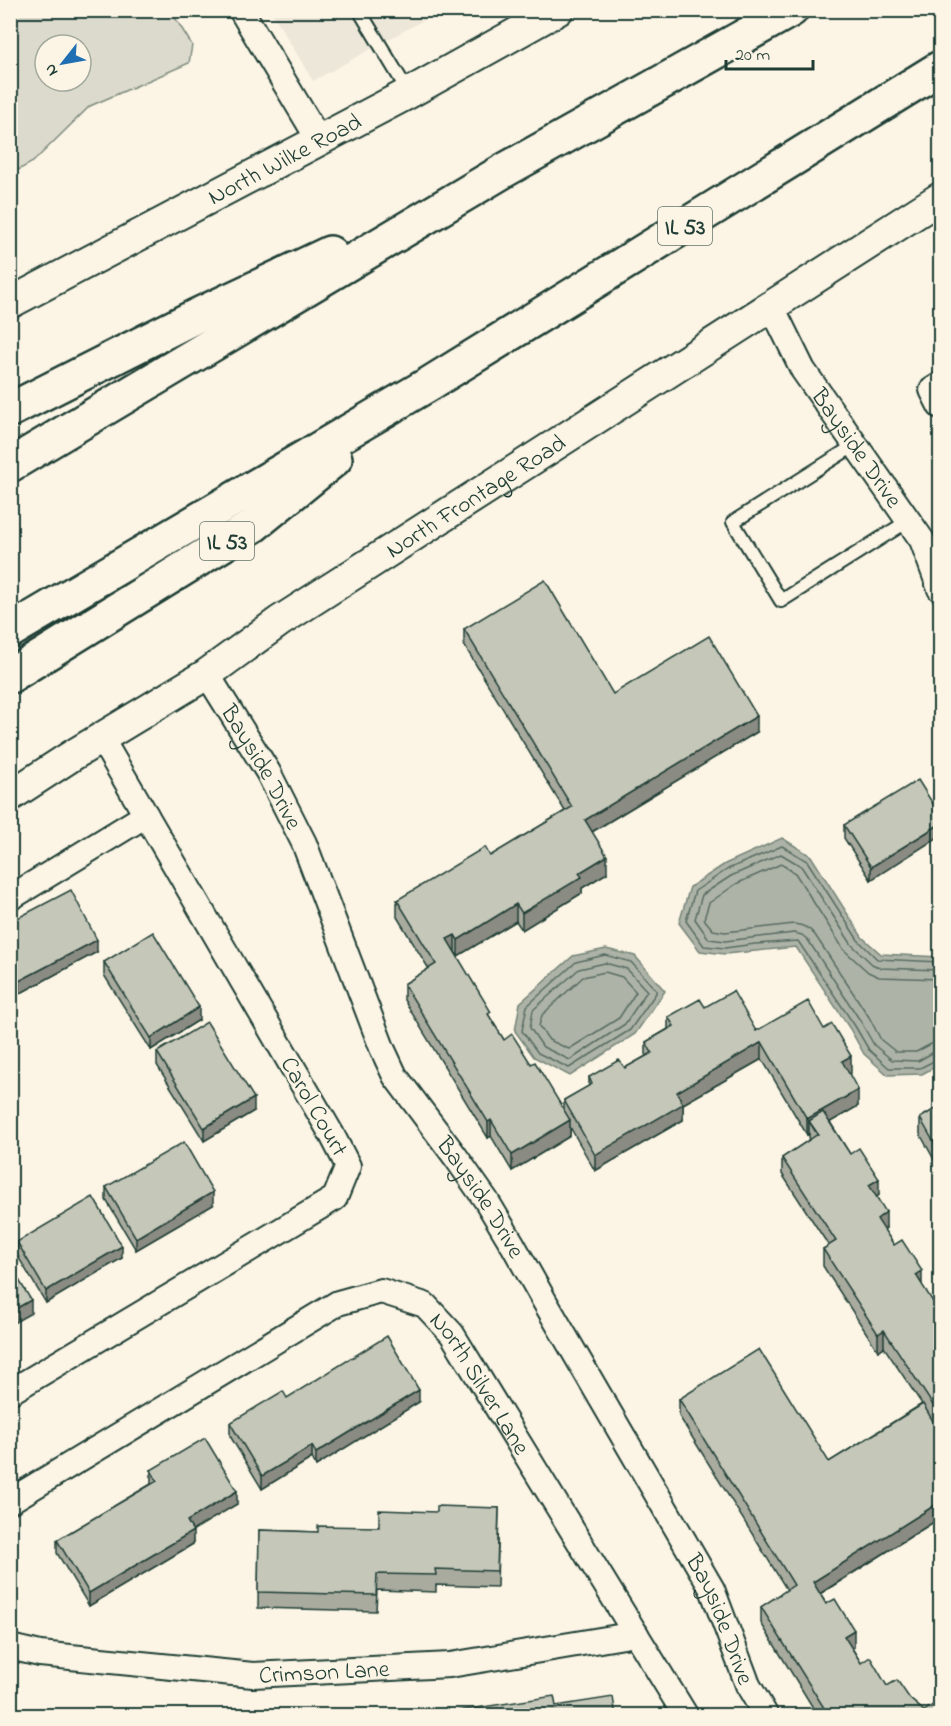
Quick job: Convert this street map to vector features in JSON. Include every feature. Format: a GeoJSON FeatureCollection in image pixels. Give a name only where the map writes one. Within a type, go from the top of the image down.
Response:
{"type":"FeatureCollection","features":[{"type":"Feature","properties":{"kind":"highway"},"geometry":{"type":"LineString","coordinates":[[10,465],[505,170],[791,10]]}},
{"type":"Feature","properties":{"kind":"highway","name":"IL 53"},"geometry":{"type":"LineString","coordinates":[[10,676],[254,525],[429,384],[940,68]]}},
{"type":"Feature","properties":{"kind":"highway"},"geometry":{"type":"LineString","coordinates":[[10,410],[196,316],[505,170]]}},
{"type":"Feature","properties":{"kind":"highway"},"geometry":{"type":"LineString","coordinates":[[10,631],[429,384]]}},
{"type":"Feature","properties":{"kind":"street"},"geometry":{"type":"LineString","coordinates":[[241,10],[319,140]]}},
{"type":"Feature","properties":{"kind":"street","name":"North Wilke Road"},"geometry":{"type":"LineString","coordinates":[[10,303],[409,93],[558,10]]}},
{"type":"Feature","properties":{"kind":"street","name":"North Frontage Road"},"geometry":{"type":"LineString","coordinates":[[10,796],[207,674],[280,621],[940,198]]}},
{"type":"Feature","properties":{"kind":"street","name":"Bayside Drive"},"geometry":{"type":"LineString","coordinates":[[772,307],[803,370],[922,540],[940,589]]}},
{"type":"Feature","properties":{"kind":"street"},"geometry":{"type":"LineString","coordinates":[[940,385],[932,390],[940,406]]}},
{"type":"Feature","properties":{"kind":"street","name":"Bayside Drive"},"geometry":{"type":"LineString","coordinates":[[207,674],[268,772],[304,843],[382,1048],[395,1076],[461,1165],[513,1245],[712,1589],[748,1685],[766,1716]]}},
{"type":"Feature","properties":{"kind":"street","name":"Carol Court"},"geometry":{"type":"LineString","coordinates":[[10,1392],[335,1198],[348,1166],[101,738]]}},
{"type":"Feature","properties":{"kind":"street"},"geometry":{"type":"LineString","coordinates":[[10,898],[146,815]]}},
{"type":"Feature","properties":{"kind":"street","name":"North Silver Lane"},"geometry":{"type":"LineString","coordinates":[[10,1501],[338,1303],[381,1291],[425,1305],[452,1334],[686,1716]]}},
{"type":"Feature","properties":{"kind":"street","name":"Crimson Lane"},"geometry":{"type":"LineString","coordinates":[[10,1647],[40,1654],[254,1675],[450,1665],[636,1634]]}},
{"type":"Feature","properties":{"kind":"lane"},"geometry":{"type":"LineString","coordinates":[[359,10],[409,93]]}},
{"type":"Feature","properties":{"kind":"lane"},"geometry":{"type":"LineString","coordinates":[[855,445],[733,522],[781,601],[908,521]]}},
{"type":"Feature","properties":{"kind":"shaded area"},"geometry":{"type":"Polygon","coordinates":[[[11,10],[171,11],[192,45],[189,63],[90,106],[33,162],[11,174],[11,10]]]}},
{"type":"Feature","properties":{"kind":"shaded area"},"geometry":{"type":"Polygon","coordinates":[[[271,11],[440,11],[313,81],[271,11]]]}},
{"type":"Feature","properties":{"kind":"water"},"geometry":{"type":"Polygon","coordinates":[[[782,838],[811,856],[862,937],[881,954],[940,957],[940,1064],[922,1074],[888,1075],[864,1054],[796,947],[725,954],[700,951],[679,923],[690,887],[725,864],[782,838]]]}},
{"type":"Feature","properties":{"kind":"water"},"geometry":{"type":"Polygon","coordinates":[[[606,949],[635,956],[665,991],[635,1034],[570,1076],[534,1057],[515,1031],[520,1003],[573,956],[606,949]]]}},
{"type":"Feature","properties":{"kind":"building"},"geometry":{"type":"Polygon","coordinates":[[[545,580],[613,694],[709,636],[757,716],[585,820],[607,856],[579,873],[582,877],[522,913],[516,904],[458,940],[455,935],[447,939],[491,1012],[488,1014],[504,1040],[512,1034],[531,1064],[535,1062],[570,1120],[512,1155],[491,1120],[488,1122],[404,984],[436,964],[397,900],[485,847],[490,856],[572,807],[464,629],[545,580]]]}},
{"type":"Feature","properties":{"kind":"building"},"geometry":{"type":"Polygon","coordinates":[[[918,780],[940,815],[940,824],[871,867],[844,825],[918,780]]]}},
{"type":"Feature","properties":{"kind":"building"},"geometry":{"type":"Polygon","coordinates":[[[71,890],[97,940],[19,981],[10,964],[10,922],[71,890]]]}},
{"type":"Feature","properties":{"kind":"building"},"geometry":{"type":"Polygon","coordinates":[[[153,932],[199,1007],[151,1038],[104,962],[153,932]]]}},
{"type":"Feature","properties":{"kind":"building"},"geometry":{"type":"Polygon","coordinates":[[[733,991],[756,1031],[808,1001],[824,1029],[832,1024],[851,1056],[842,1061],[858,1090],[807,1119],[762,1042],[677,1092],[683,1104],[595,1155],[564,1100],[592,1084],[589,1077],[619,1060],[625,1068],[652,1053],[646,1042],[674,1026],[668,1017],[700,999],[705,1007],[733,991]]]}},
{"type":"Feature","properties":{"kind":"building"},"geometry":{"type":"Polygon","coordinates":[[[207,1022],[254,1098],[204,1128],[157,1052],[207,1022]]]}},
{"type":"Feature","properties":{"kind":"building"},"geometry":{"type":"Polygon","coordinates":[[[940,1106],[940,1153],[920,1118],[940,1106]]]}},
{"type":"Feature","properties":{"kind":"building"},"geometry":{"type":"Polygon","coordinates":[[[823,1112],[850,1154],[859,1148],[879,1179],[869,1185],[886,1212],[877,1219],[894,1245],[902,1240],[922,1271],[916,1275],[940,1313],[940,1416],[884,1330],[878,1334],[823,1249],[836,1241],[782,1158],[818,1134],[809,1121],[823,1112]]]}},
{"type":"Feature","properties":{"kind":"building"},"geometry":{"type":"Polygon","coordinates":[[[184,1142],[213,1192],[136,1238],[106,1187],[184,1142]]]}},
{"type":"Feature","properties":{"kind":"building"},"geometry":{"type":"Polygon","coordinates":[[[93,1197],[122,1246],[46,1291],[17,1242],[93,1197]]]}},
{"type":"Feature","properties":{"kind":"building"},"geometry":{"type":"Polygon","coordinates":[[[10,1265],[31,1300],[10,1312],[10,1265]]]}},
{"type":"Feature","properties":{"kind":"building"},"geometry":{"type":"Polygon","coordinates":[[[387,1336],[419,1390],[316,1453],[312,1446],[262,1476],[230,1423],[283,1391],[287,1398],[387,1336]]]}},
{"type":"Feature","properties":{"kind":"building"},"geometry":{"type":"Polygon","coordinates":[[[759,1349],[829,1462],[923,1404],[940,1433],[940,1502],[813,1582],[826,1604],[835,1599],[854,1630],[844,1636],[861,1663],[870,1657],[887,1686],[897,1680],[910,1699],[924,1711],[940,1700],[940,1716],[829,1716],[761,1607],[794,1585],[679,1399],[759,1349]]]}},
{"type":"Feature","properties":{"kind":"building"},"geometry":{"type":"Polygon","coordinates":[[[205,1438],[237,1491],[187,1521],[193,1531],[89,1593],[57,1540],[157,1481],[151,1470],[205,1438]]]}},
{"type":"Feature","properties":{"kind":"building"},"geometry":{"type":"Polygon","coordinates":[[[437,1506],[499,1508],[497,1571],[435,1569],[436,1575],[377,1574],[376,1595],[258,1592],[259,1530],[318,1532],[318,1526],[379,1527],[379,1510],[437,1512],[437,1506]]]}},
{"type":"Feature","properties":{"kind":"building"},"geometry":{"type":"Polygon","coordinates":[[[554,1696],[556,1706],[613,1697],[616,1716],[425,1716],[554,1696]]]}}]}
